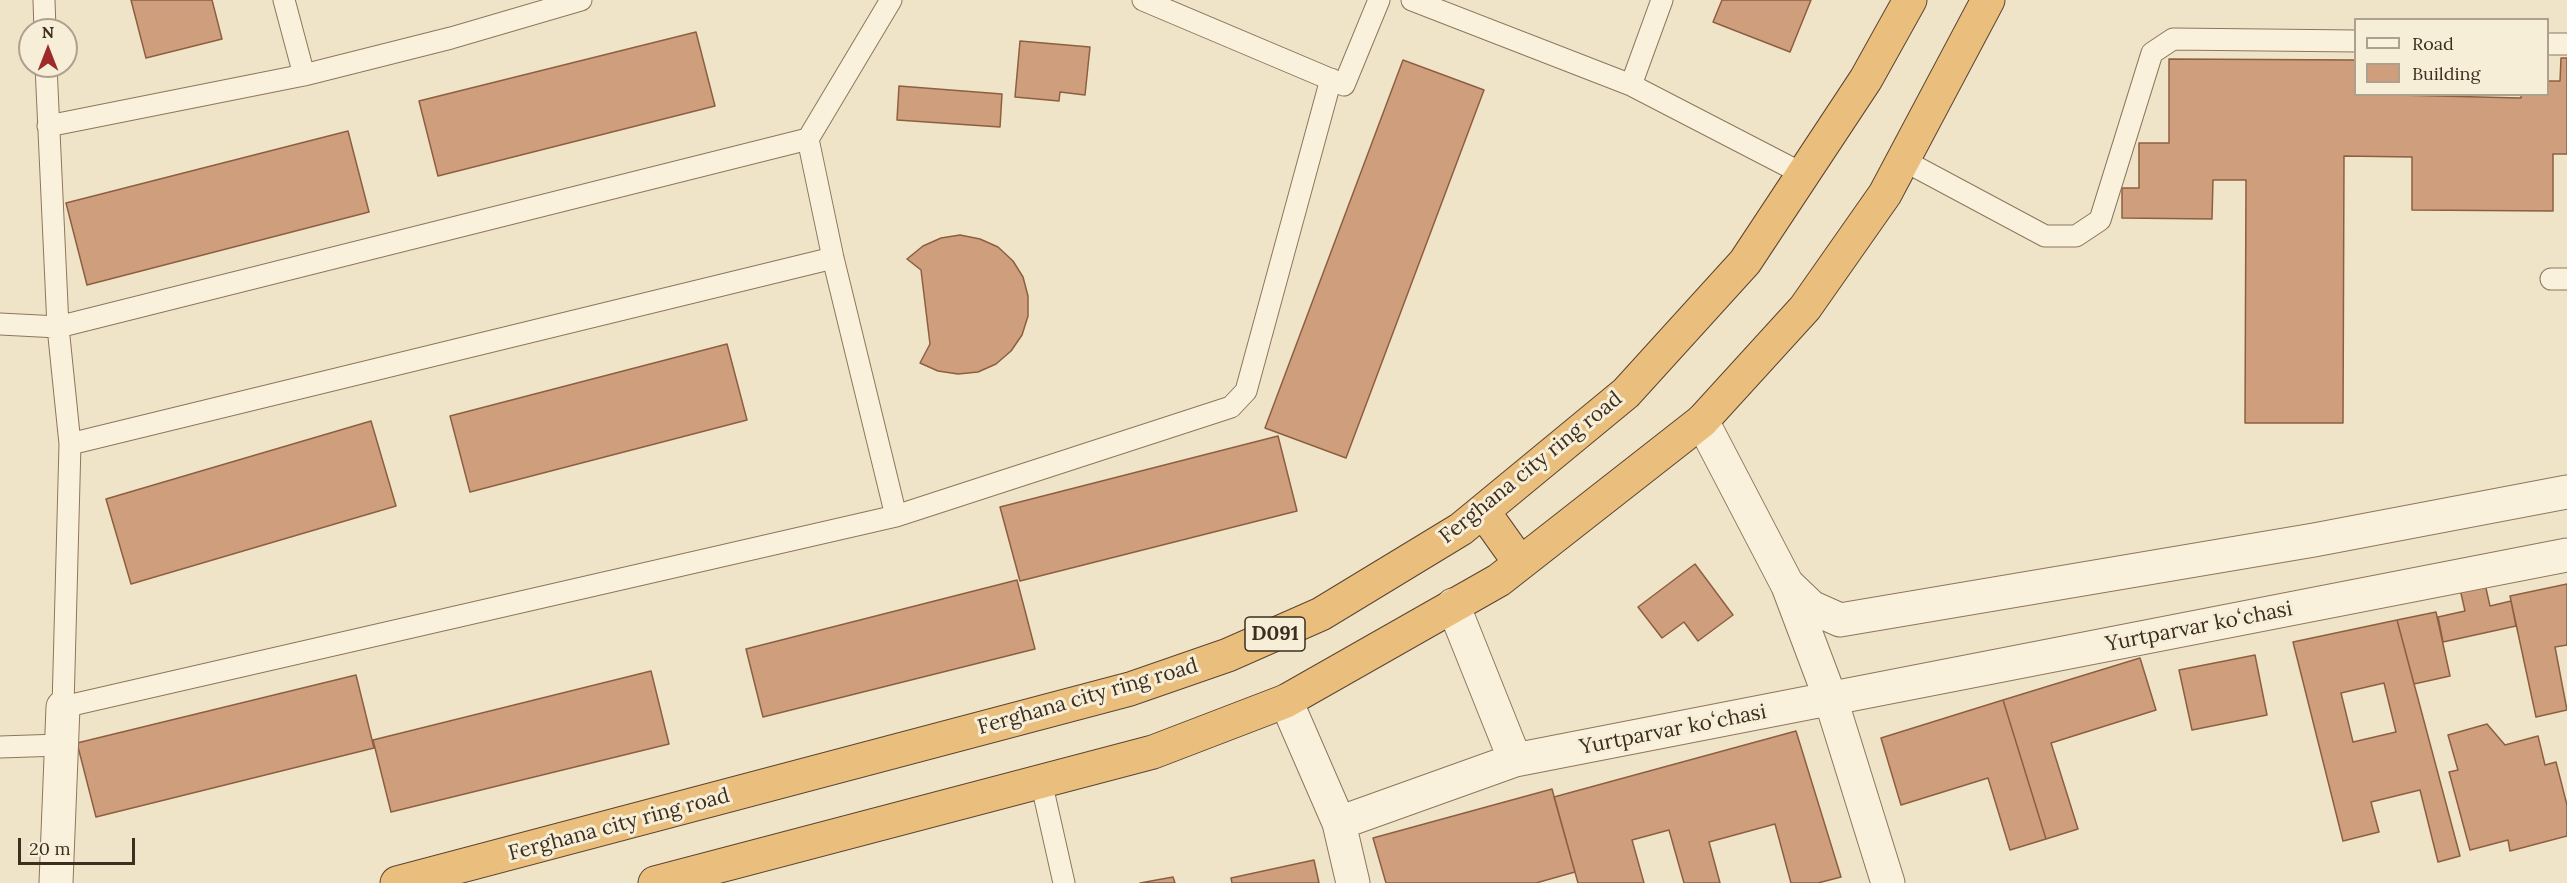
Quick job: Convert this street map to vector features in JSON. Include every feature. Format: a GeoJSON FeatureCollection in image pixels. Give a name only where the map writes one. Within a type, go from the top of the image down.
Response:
{"type":"FeatureCollection","features":[{"type":"Feature","properties":{"kind":"highway","name":"Ferghana city ring road"},"geometry":{"type":"LineString","coordinates":[[397,883],[1130,689],[1228,655],[1321,614],[1461,529],[1626,393],[1745,262],[1866,79],[1910,0]]}},
{"type":"Feature","properties":{"kind":"highway"},"geometry":{"type":"LineString","coordinates":[[655,883],[1154,752],[1286,701],[1499,579],[1702,421],[1805,309],[1885,194],[1988,0]]}},
{"type":"Feature","properties":{"kind":"highway"},"geometry":{"type":"LineString","coordinates":[[1483,511],[1520,562]]}},
{"type":"Feature","properties":{"kind":"street"},"geometry":{"type":"LineString","coordinates":[[1702,421],[1787,584],[1831,700],[1888,883]]}},
{"type":"Feature","properties":{"kind":"street"},"geometry":{"type":"LineString","coordinates":[[1787,584],[1811,607],[1840,620],[2314,540],[2567,492]]}},
{"type":"Feature","properties":{"kind":"street","name":"Yurtparvar koʻchasi"},"geometry":{"type":"LineString","coordinates":[[1339,823],[1515,760],[2567,555]]}},
{"type":"Feature","properties":{"kind":"street"},"geometry":{"type":"LineString","coordinates":[[1453,605],[1515,760]]}},
{"type":"Feature","properties":{"kind":"street"},"geometry":{"type":"LineString","coordinates":[[1286,701],[1339,823],[1353,883]]}},
{"type":"Feature","properties":{"kind":"street"},"geometry":{"type":"LineString","coordinates":[[56,883],[63,707]]}},
{"type":"Feature","properties":{"kind":"lane"},"geometry":{"type":"LineString","coordinates":[[44,0],[45,18]]}},
{"type":"Feature","properties":{"kind":"lane"},"geometry":{"type":"LineString","coordinates":[[284,0],[304,75]]}},
{"type":"Feature","properties":{"kind":"lane"},"geometry":{"type":"LineString","coordinates":[[891,0],[808,139],[833,258],[896,516]]}},
{"type":"Feature","properties":{"kind":"lane"},"geometry":{"type":"LineString","coordinates":[[1143,0],[1344,85],[1379,0]]}},
{"type":"Feature","properties":{"kind":"lane"},"geometry":{"type":"LineString","coordinates":[[1412,0],[1452,7],[1631,85],[1803,174]]}},
{"type":"Feature","properties":{"kind":"lane"},"geometry":{"type":"LineString","coordinates":[[1631,85],[1662,0]]}},
{"type":"Feature","properties":{"kind":"lane"},"geometry":{"type":"LineString","coordinates":[[48,126],[304,75],[451,38],[574,1]]}},
{"type":"Feature","properties":{"kind":"lane"},"geometry":{"type":"LineString","coordinates":[[1903,160],[2045,236],[2076,236],[2100,220],[2152,53],[2174,39],[2354,41]]}},
{"type":"Feature","properties":{"kind":"lane"},"geometry":{"type":"LineString","coordinates":[[2549,44],[2567,44]]}},
{"type":"Feature","properties":{"kind":"lane"},"geometry":{"type":"LineString","coordinates":[[46,78],[58,327],[70,444],[63,707],[896,516],[1231,407],[1246,391],[1331,79]]}},
{"type":"Feature","properties":{"kind":"lane"},"geometry":{"type":"LineString","coordinates":[[0,324],[58,327],[808,139]]}},
{"type":"Feature","properties":{"kind":"lane"},"geometry":{"type":"LineString","coordinates":[[70,444],[833,258]]}},
{"type":"Feature","properties":{"kind":"lane"},"geometry":{"type":"LineString","coordinates":[[0,747],[60,745]]}},
{"type":"Feature","properties":{"kind":"lane"},"geometry":{"type":"LineString","coordinates":[[1041,781],[1064,883]]}},
{"type":"Feature","properties":{"kind":"building"},"geometry":{"type":"Polygon","coordinates":[[[131,0],[212,0],[222,39],[146,58],[131,0]]]}},
{"type":"Feature","properties":{"kind":"building"},"geometry":{"type":"Polygon","coordinates":[[[1722,0],[1811,0],[1790,52],[1713,22],[1722,0]]]}},
{"type":"Feature","properties":{"kind":"building"},"geometry":{"type":"Polygon","coordinates":[[[696,32],[715,106],[438,176],[419,101],[696,32]]]}},
{"type":"Feature","properties":{"kind":"building"},"geometry":{"type":"Polygon","coordinates":[[[1020,41],[1090,47],[1085,95],[1060,92],[1059,101],[1015,97],[1020,41]]]}},
{"type":"Feature","properties":{"kind":"building"},"geometry":{"type":"Polygon","coordinates":[[[2561,58],[2567,58],[2567,154],[2553,154],[2553,211],[2412,210],[2412,157],[2344,156],[2343,423],[2245,423],[2246,180],[2213,180],[2212,219],[2122,218],[2122,188],[2139,188],[2139,143],[2169,143],[2169,59],[2354,60],[2354,96],[2521,98],[2521,96],[2549,96],[2549,81],[2560,81],[2561,58]]]}},
{"type":"Feature","properties":{"kind":"building"},"geometry":{"type":"Polygon","coordinates":[[[1403,60],[1484,90],[1346,458],[1265,428],[1403,60]]]}},
{"type":"Feature","properties":{"kind":"building"},"geometry":{"type":"Polygon","coordinates":[[[899,86],[1002,94],[1000,127],[897,120],[899,86]]]}},
{"type":"Feature","properties":{"kind":"building"},"geometry":{"type":"Polygon","coordinates":[[[348,131],[369,212],[87,285],[66,203],[348,131]]]}},
{"type":"Feature","properties":{"kind":"building"},"geometry":{"type":"Polygon","coordinates":[[[960,235],[980,239],[998,247],[1013,261],[1023,277],[1028,296],[1028,316],[1022,335],[1011,351],[996,364],[978,372],[958,374],[938,371],[920,363],[930,344],[921,270],[907,259],[923,246],[941,238],[960,235]]]}},
{"type":"Feature","properties":{"kind":"building"},"geometry":{"type":"Polygon","coordinates":[[[727,344],[747,420],[470,492],[450,416],[727,344]]]}},
{"type":"Feature","properties":{"kind":"building"},"geometry":{"type":"Polygon","coordinates":[[[371,421],[396,506],[131,584],[106,499],[371,421]]]}},
{"type":"Feature","properties":{"kind":"building"},"geometry":{"type":"Polygon","coordinates":[[[1278,436],[1297,511],[1020,581],[1000,507],[1278,436]]]}},
{"type":"Feature","properties":{"kind":"building"},"geometry":{"type":"Polygon","coordinates":[[[1695,564],[1733,615],[1698,641],[1684,622],[1662,638],[1638,607],[1695,564]]]}},
{"type":"Feature","properties":{"kind":"building"},"geometry":{"type":"Polygon","coordinates":[[[1017,580],[1035,649],[763,717],[746,649],[1017,580]]]}},
{"type":"Feature","properties":{"kind":"building"},"geometry":{"type":"Polygon","coordinates":[[[2485,584],[2490,606],[2511,601],[2516,626],[2443,642],[2438,617],[2465,611],[2460,589],[2485,584]]]}},
{"type":"Feature","properties":{"kind":"building"},"geometry":{"type":"Polygon","coordinates":[[[2567,584],[2567,645],[2555,647],[2567,710],[2536,717],[2510,596],[2567,584]]]}},
{"type":"Feature","properties":{"kind":"building"},"geometry":{"type":"Polygon","coordinates":[[[2436,612],[2450,676],[2414,684],[2397,620],[2436,612]]]}},
{"type":"Feature","properties":{"kind":"building"},"geometry":{"type":"Polygon","coordinates":[[[2397,620],[2460,856],[2438,862],[2420,790],[2371,802],[2379,832],[2343,841],[2293,642],[2397,620]],[[2384,683],[2341,693],[2353,742],[2396,732],[2384,683]]]}},
{"type":"Feature","properties":{"kind":"building"},"geometry":{"type":"Polygon","coordinates":[[[2255,655],[2267,715],[2192,730],[2179,670],[2255,655]]]}},
{"type":"Feature","properties":{"kind":"building"},"geometry":{"type":"Polygon","coordinates":[[[2140,658],[2156,710],[2051,743],[2078,829],[2046,839],[2003,700],[2140,658]]]}},
{"type":"Feature","properties":{"kind":"building"},"geometry":{"type":"Polygon","coordinates":[[[651,671],[669,744],[391,812],[373,740],[651,671]]]}},
{"type":"Feature","properties":{"kind":"building"},"geometry":{"type":"Polygon","coordinates":[[[356,675],[374,748],[96,817],[77,743],[356,675]]]}},
{"type":"Feature","properties":{"kind":"building"},"geometry":{"type":"Polygon","coordinates":[[[2003,700],[2046,839],[2010,850],[1988,778],[1901,805],[1881,738],[2003,700]]]}},
{"type":"Feature","properties":{"kind":"building"},"geometry":{"type":"Polygon","coordinates":[[[2487,724],[2505,745],[2538,736],[2545,765],[2556,762],[2567,805],[2567,836],[2510,851],[2508,840],[2470,850],[2449,772],[2458,770],[2448,735],[2487,724]]]}},
{"type":"Feature","properties":{"kind":"building"},"geometry":{"type":"Polygon","coordinates":[[[1796,731],[1841,877],[1818,883],[1791,883],[1775,824],[1709,842],[1720,883],[1684,883],[1669,830],[1632,840],[1644,883],[1578,883],[1554,797],[1796,731]]]}},
{"type":"Feature","properties":{"kind":"building"},"geometry":{"type":"Polygon","coordinates":[[[1552,789],[1575,872],[1536,883],[1386,883],[1373,838],[1552,789]]]}},
{"type":"Feature","properties":{"kind":"building"},"geometry":{"type":"Polygon","coordinates":[[[1314,860],[1319,883],[1232,883],[1231,878],[1314,860]]]}},
{"type":"Feature","properties":{"kind":"building"},"geometry":{"type":"Polygon","coordinates":[[[1173,877],[1175,883],[1140,883],[1173,877]]]}}]}
